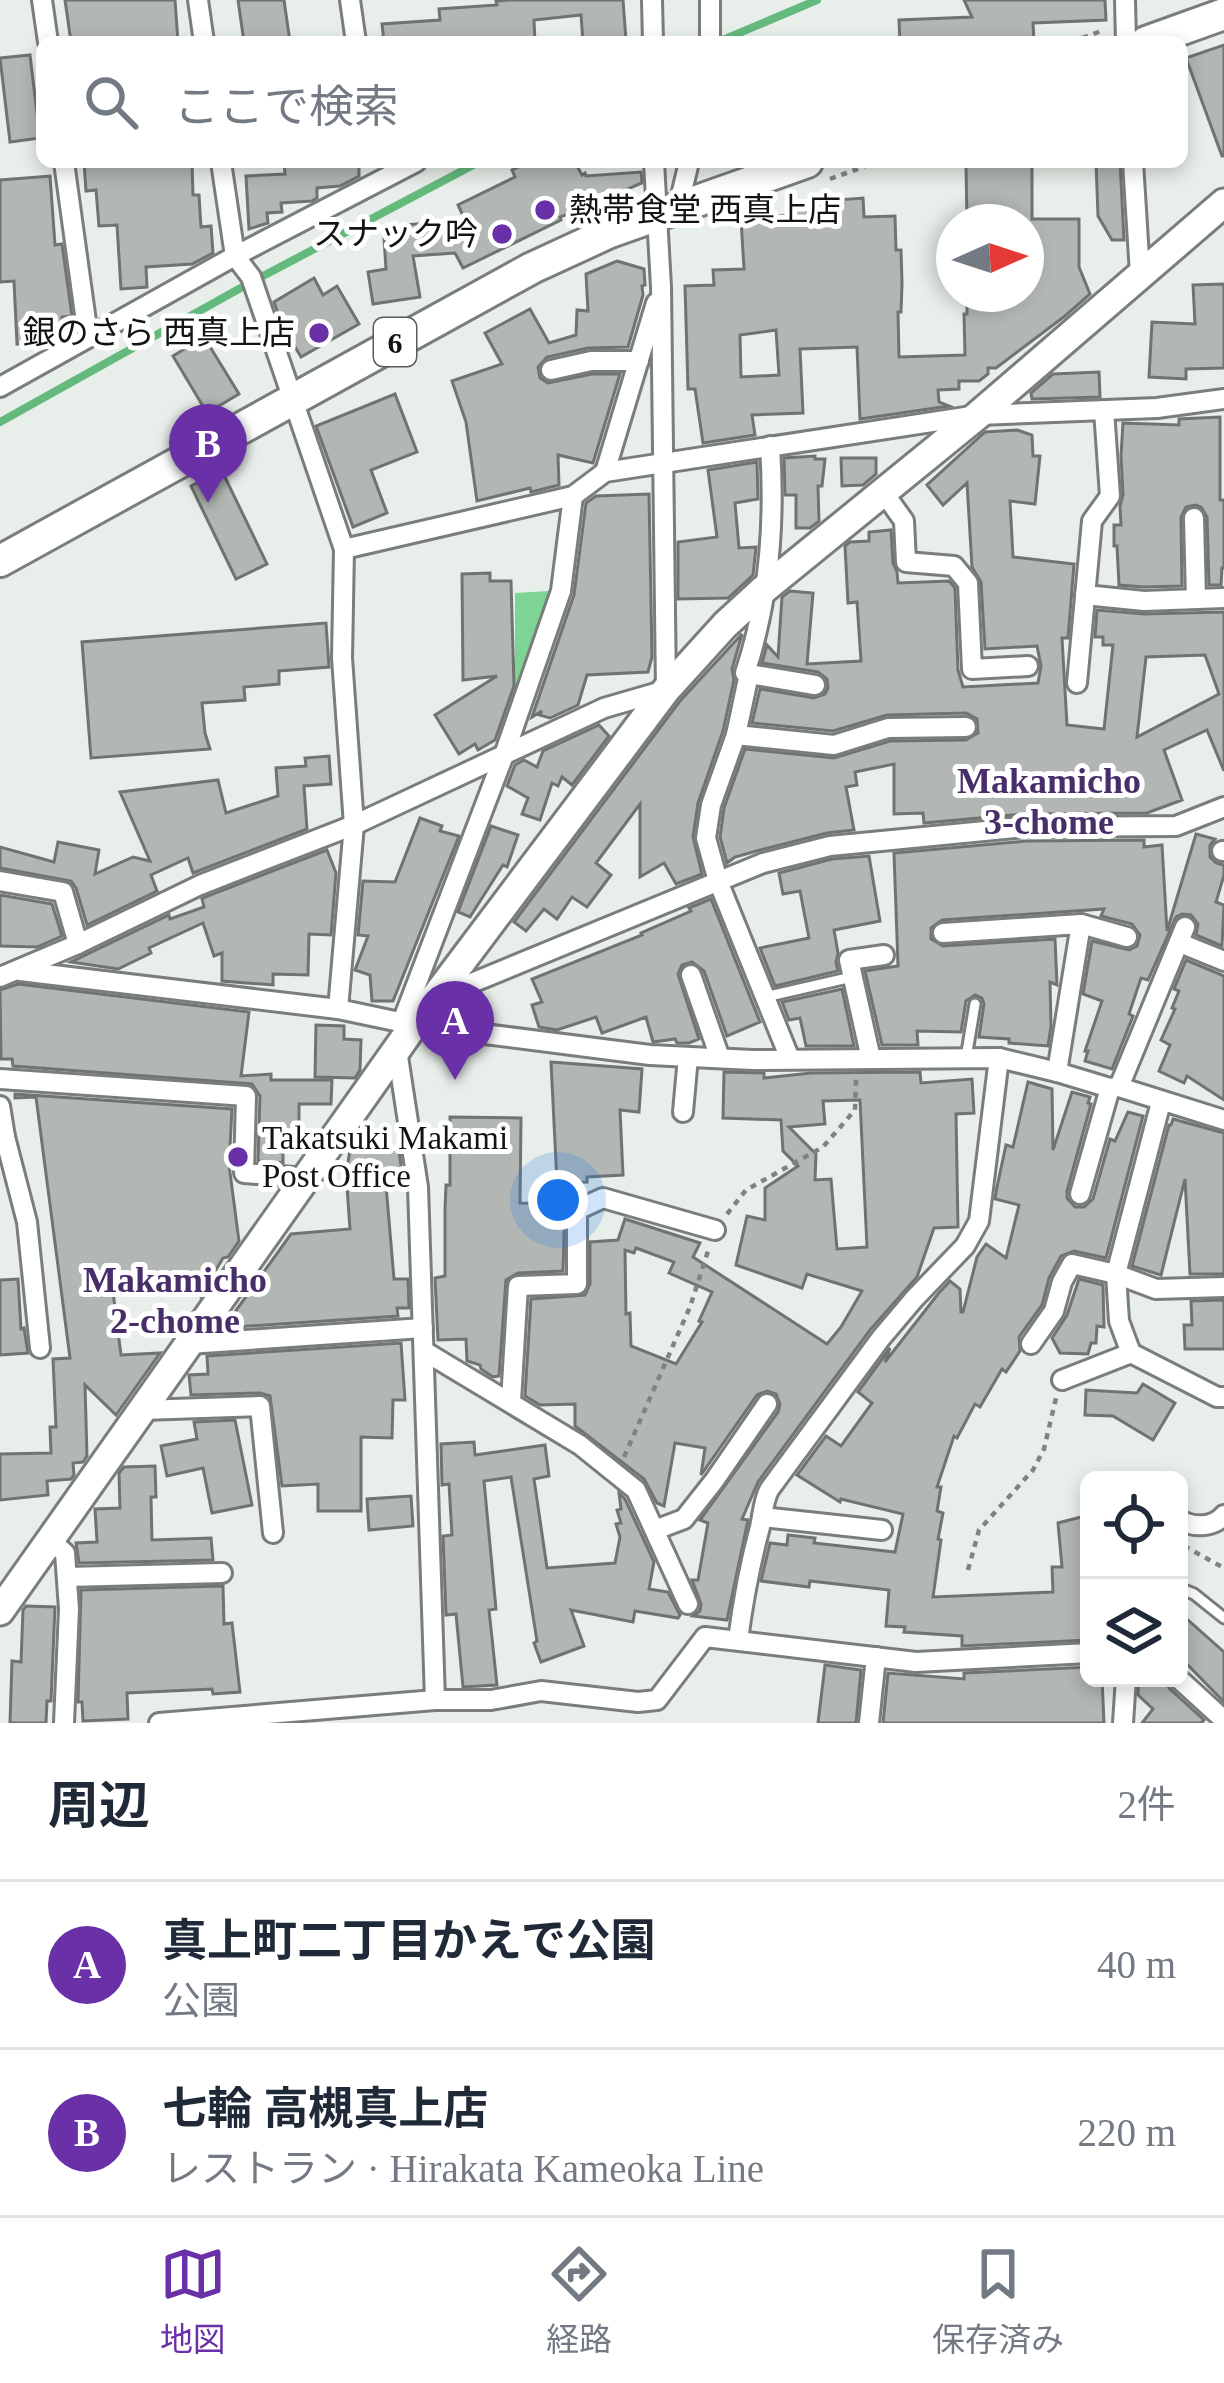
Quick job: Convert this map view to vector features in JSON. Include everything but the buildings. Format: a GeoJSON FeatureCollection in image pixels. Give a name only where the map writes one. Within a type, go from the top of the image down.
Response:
{"type":"FeatureCollection","features":[{"type":"Feature","properties":{"kind":"main road"},"geometry":{"type":"LineString","coordinates":[[1163,36],[1224,14]]}},
{"type":"Feature","properties":{"kind":"main road","name":"6"},"geometry":{"type":"LineString","coordinates":[[0,561],[532,268],[610,232],[790,168]]}},
{"type":"Feature","properties":{"kind":"street"},"geometry":{"type":"LineString","coordinates":[[42,0],[47,36]]}},
{"type":"Feature","properties":{"kind":"street"},"geometry":{"type":"LineString","coordinates":[[198,0],[203,36]]}},
{"type":"Feature","properties":{"kind":"street"},"geometry":{"type":"LineString","coordinates":[[350,0],[355,36]]}},
{"type":"Feature","properties":{"kind":"street"},"geometry":{"type":"LineString","coordinates":[[652,0],[653,36]]}},
{"type":"Feature","properties":{"kind":"street"},"geometry":{"type":"LineString","coordinates":[[710,0],[710,36]]}},
{"type":"Feature","properties":{"kind":"street"},"geometry":{"type":"LineString","coordinates":[[1125,0],[1126,36]]}},
{"type":"Feature","properties":{"kind":"street"},"geometry":{"type":"LineString","coordinates":[[65,168],[88,336]]}},
{"type":"Feature","properties":{"kind":"street"},"geometry":{"type":"LineString","coordinates":[[221,168],[235,256],[251,277],[344,549],[342,658],[354,825],[338,1010]]}},
{"type":"Feature","properties":{"kind":"street"},"geometry":{"type":"LineString","coordinates":[[656,168],[667,212],[661,287],[666,690]]}},
{"type":"Feature","properties":{"kind":"street"},"geometry":{"type":"LineString","coordinates":[[667,212],[686,168]]}},
{"type":"Feature","properties":{"kind":"street"},"geometry":{"type":"LineString","coordinates":[[1133,168],[1140,274]]}},
{"type":"Feature","properties":{"kind":"street"},"geometry":{"type":"LineString","coordinates":[[0,387],[375,172]]}},
{"type":"Feature","properties":{"kind":"street"},"geometry":{"type":"LineString","coordinates":[[0,1611],[404,1032],[434,999],[666,690],[763,590],[978,415],[1224,202]]}},
{"type":"Feature","properties":{"kind":"street"},"geometry":{"type":"LineString","coordinates":[[605,472],[661,287]]}},
{"type":"Feature","properties":{"kind":"street"},"geometry":{"type":"LineString","coordinates":[[550,370],[591,362],[639,361]]}},
{"type":"Feature","properties":{"kind":"street"},"geometry":{"type":"LineString","coordinates":[[344,549],[573,496],[605,472],[978,415],[1157,408],[1224,399]]}},
{"type":"Feature","properties":{"kind":"street"},"geometry":{"type":"LineString","coordinates":[[1077,683],[1092,521],[1110,496],[1104,410]]}},
{"type":"Feature","properties":{"kind":"street"},"geometry":{"type":"LineString","coordinates":[[770,446],[773,501],[761,616],[745,673],[815,685]]}},
{"type":"Feature","properties":{"kind":"street"},"geometry":{"type":"LineString","coordinates":[[884,494],[904,521],[906,562],[954,566],[968,583],[971,669],[1028,666]]}},
{"type":"Feature","properties":{"kind":"street"},"geometry":{"type":"LineString","coordinates":[[435,1700],[418,1187],[404,1032],[561,591],[573,496]]}},
{"type":"Feature","properties":{"kind":"street"},"geometry":{"type":"LineString","coordinates":[[1194,518],[1196,599]]}},
{"type":"Feature","properties":{"kind":"street"},"geometry":{"type":"LineString","coordinates":[[1085,596],[1144,601],[1224,598]]}},
{"type":"Feature","properties":{"kind":"street"},"geometry":{"type":"LineString","coordinates":[[749,674],[706,838],[718,881],[790,1059]]}},
{"type":"Feature","properties":{"kind":"street"},"geometry":{"type":"LineString","coordinates":[[6,972],[78,944],[200,885],[354,825],[604,708],[666,690]]}},
{"type":"Feature","properties":{"kind":"street"},"geometry":{"type":"LineString","coordinates":[[736,735],[833,746],[888,728],[966,727]]}},
{"type":"Feature","properties":{"kind":"street"},"geometry":{"type":"LineString","coordinates":[[434,999],[763,863],[830,846],[1026,827],[1176,826],[1224,806]]}},
{"type":"Feature","properties":{"kind":"street"},"geometry":{"type":"LineString","coordinates":[[0,881],[63,892],[78,944]]}},
{"type":"Feature","properties":{"kind":"street"},"geometry":{"type":"LineString","coordinates":[[944,933],[1081,924],[1127,938]]}},
{"type":"Feature","properties":{"kind":"street"},"geometry":{"type":"LineString","coordinates":[[1058,1072],[1081,924]]}},
{"type":"Feature","properties":{"kind":"street"},"geometry":{"type":"LineString","coordinates":[[1080,1193],[1114,1088],[1182,935],[1224,961]]}},
{"type":"Feature","properties":{"kind":"street"},"geometry":{"type":"LineString","coordinates":[[864,1059],[849,960],[884,955]]}},
{"type":"Feature","properties":{"kind":"street"},"geometry":{"type":"LineString","coordinates":[[6,972],[338,1010],[404,1032],[650,1055],[999,1058],[1224,1120]]}},
{"type":"Feature","properties":{"kind":"street"},"geometry":{"type":"LineString","coordinates":[[691,975],[720,1058]]}},
{"type":"Feature","properties":{"kind":"street"},"geometry":{"type":"LineString","coordinates":[[683,1112],[688,1057]]}},
{"type":"Feature","properties":{"kind":"street"},"geometry":{"type":"LineString","coordinates":[[738,1640],[747,1576],[769,1490],[881,1338],[964,1246],[979,1221],[999,1058]]}},
{"type":"Feature","properties":{"kind":"street"},"geometry":{"type":"LineString","coordinates":[[0,1079],[246,1096],[244,1173],[306,1178]]}},
{"type":"Feature","properties":{"kind":"street"},"geometry":{"type":"LineString","coordinates":[[1161,1102],[1116,1274],[1118,1321],[1131,1353],[1224,1397]]}},
{"type":"Feature","properties":{"kind":"street"},"geometry":{"type":"LineString","coordinates":[[0,1106],[3,1137],[27,1222],[40,1348]]}},
{"type":"Feature","properties":{"kind":"street"},"geometry":{"type":"LineString","coordinates":[[511,1401],[518,1286],[577,1284],[578,1210],[603,1198],[715,1230]]}},
{"type":"Feature","properties":{"kind":"street"},"geometry":{"type":"LineString","coordinates":[[1031,1344],[1054,1311],[1072,1264],[1156,1289],[1224,1287]]}},
{"type":"Feature","properties":{"kind":"street"},"geometry":{"type":"LineString","coordinates":[[188,1344],[423,1328]]}},
{"type":"Feature","properties":{"kind":"street"},"geometry":{"type":"LineString","coordinates":[[424,1351],[580,1444],[636,1490],[688,1604]]}},
{"type":"Feature","properties":{"kind":"street"},"geometry":{"type":"LineString","coordinates":[[1062,1380],[1131,1353]]}},
{"type":"Feature","properties":{"kind":"street"},"geometry":{"type":"LineString","coordinates":[[656,1530],[684,1519],[767,1403]]}},
{"type":"Feature","properties":{"kind":"street"},"geometry":{"type":"LineString","coordinates":[[142,1410],[260,1406],[274,1533]]}},
{"type":"Feature","properties":{"kind":"street"},"geometry":{"type":"LineString","coordinates":[[1188,1525],[1202,1526],[1224,1515]]}},
{"type":"Feature","properties":{"kind":"street"},"geometry":{"type":"LineString","coordinates":[[762,1517],[882,1530]]}},
{"type":"Feature","properties":{"kind":"street"},"geometry":{"type":"LineString","coordinates":[[50,1540],[65,1553],[67,1577],[64,1723]]}},
{"type":"Feature","properties":{"kind":"street"},"geometry":{"type":"LineString","coordinates":[[67,1577],[222,1573]]}},
{"type":"Feature","properties":{"kind":"street"},"geometry":{"type":"LineString","coordinates":[[159,1723],[376,1714],[435,1700],[491,1700],[541,1691],[658,1700],[705,1637],[916,1663],[1080,1654]]}},
{"type":"Feature","properties":{"kind":"street"},"geometry":{"type":"LineString","coordinates":[[869,1723],[876,1658]]}},
{"type":"Feature","properties":{"kind":"street"},"geometry":{"type":"LineString","coordinates":[[1123,1723],[1125,1687]]}},
{"type":"Feature","properties":{"kind":"street"},"geometry":{"type":"LineString","coordinates":[[1188,1687],[1224,1720]]}},
{"type":"Feature","properties":{"kind":"lane"},"geometry":{"type":"LineString","coordinates":[[766,997],[852,977]]}},
{"type":"Feature","properties":{"kind":"lane"},"geometry":{"type":"LineString","coordinates":[[966,1058],[975,1004]]}},
{"type":"Feature","properties":{"kind":"lane"},"geometry":{"type":"LineString","coordinates":[[1188,1591],[1224,1618]]}},
{"type":"Feature","properties":{"kind":"path"},"geometry":{"type":"LineString","coordinates":[[617,1473],[690,1307],[715,1230],[746,1190],[823,1147],[855,1110],[864,1059]]}},
{"type":"Feature","properties":{"kind":"path"},"geometry":{"type":"LineString","coordinates":[[968,1570],[979,1530],[1033,1470],[1044,1449],[1062,1380]]}},
{"type":"Feature","properties":{"kind":"path"},"geometry":{"type":"LineString","coordinates":[[1188,1548],[1224,1568]]}},
{"type":"Feature","properties":{"kind":"green space"},"geometry":{"type":"Polygon","coordinates":[[[549,591],[518,685],[510,686],[515,593],[549,591]]]}},
{"type":"Feature","properties":{"kind":"waterway"},"geometry":{"type":"LineString","coordinates":[[732,36],[817,0]]}},
{"type":"Feature","properties":{"kind":"waterway"},"geometry":{"type":"LineString","coordinates":[[0,422],[468,168]]}},
{"type":"Feature","properties":{"kind":"place","name":"熱帯食堂 西真上店"},"geometry":{"type":"Point","coordinates":[545,210]}},
{"type":"Feature","properties":{"kind":"place","name":"スナック吟"},"geometry":{"type":"Point","coordinates":[502,234]}},
{"type":"Feature","properties":{"kind":"place","name":"銀のさら 西真上店"},"geometry":{"type":"Point","coordinates":[319,333]}},
{"type":"Feature","properties":{"kind":"place","name":"七輪 高槻真上店"},"geometry":{"type":"Point","coordinates":[208,503]}},
{"type":"Feature","properties":{"kind":"place","name":"真上町二丁目かえで公園"},"geometry":{"type":"Point","coordinates":[455,1080]}},
{"type":"Feature","properties":{"kind":"place","name":"Takatsuki Makami Post Office"},"geometry":{"type":"Point","coordinates":[238,1157]}},
{"type":"Feature","properties":{"kind":"district","name":"Makamicho 3-chome"},"geometry":{"type":"Point","coordinates":[1049,802]}},
{"type":"Feature","properties":{"kind":"district","name":"Makamicho 2-chome"},"geometry":{"type":"Point","coordinates":[175,1300]}}]}
